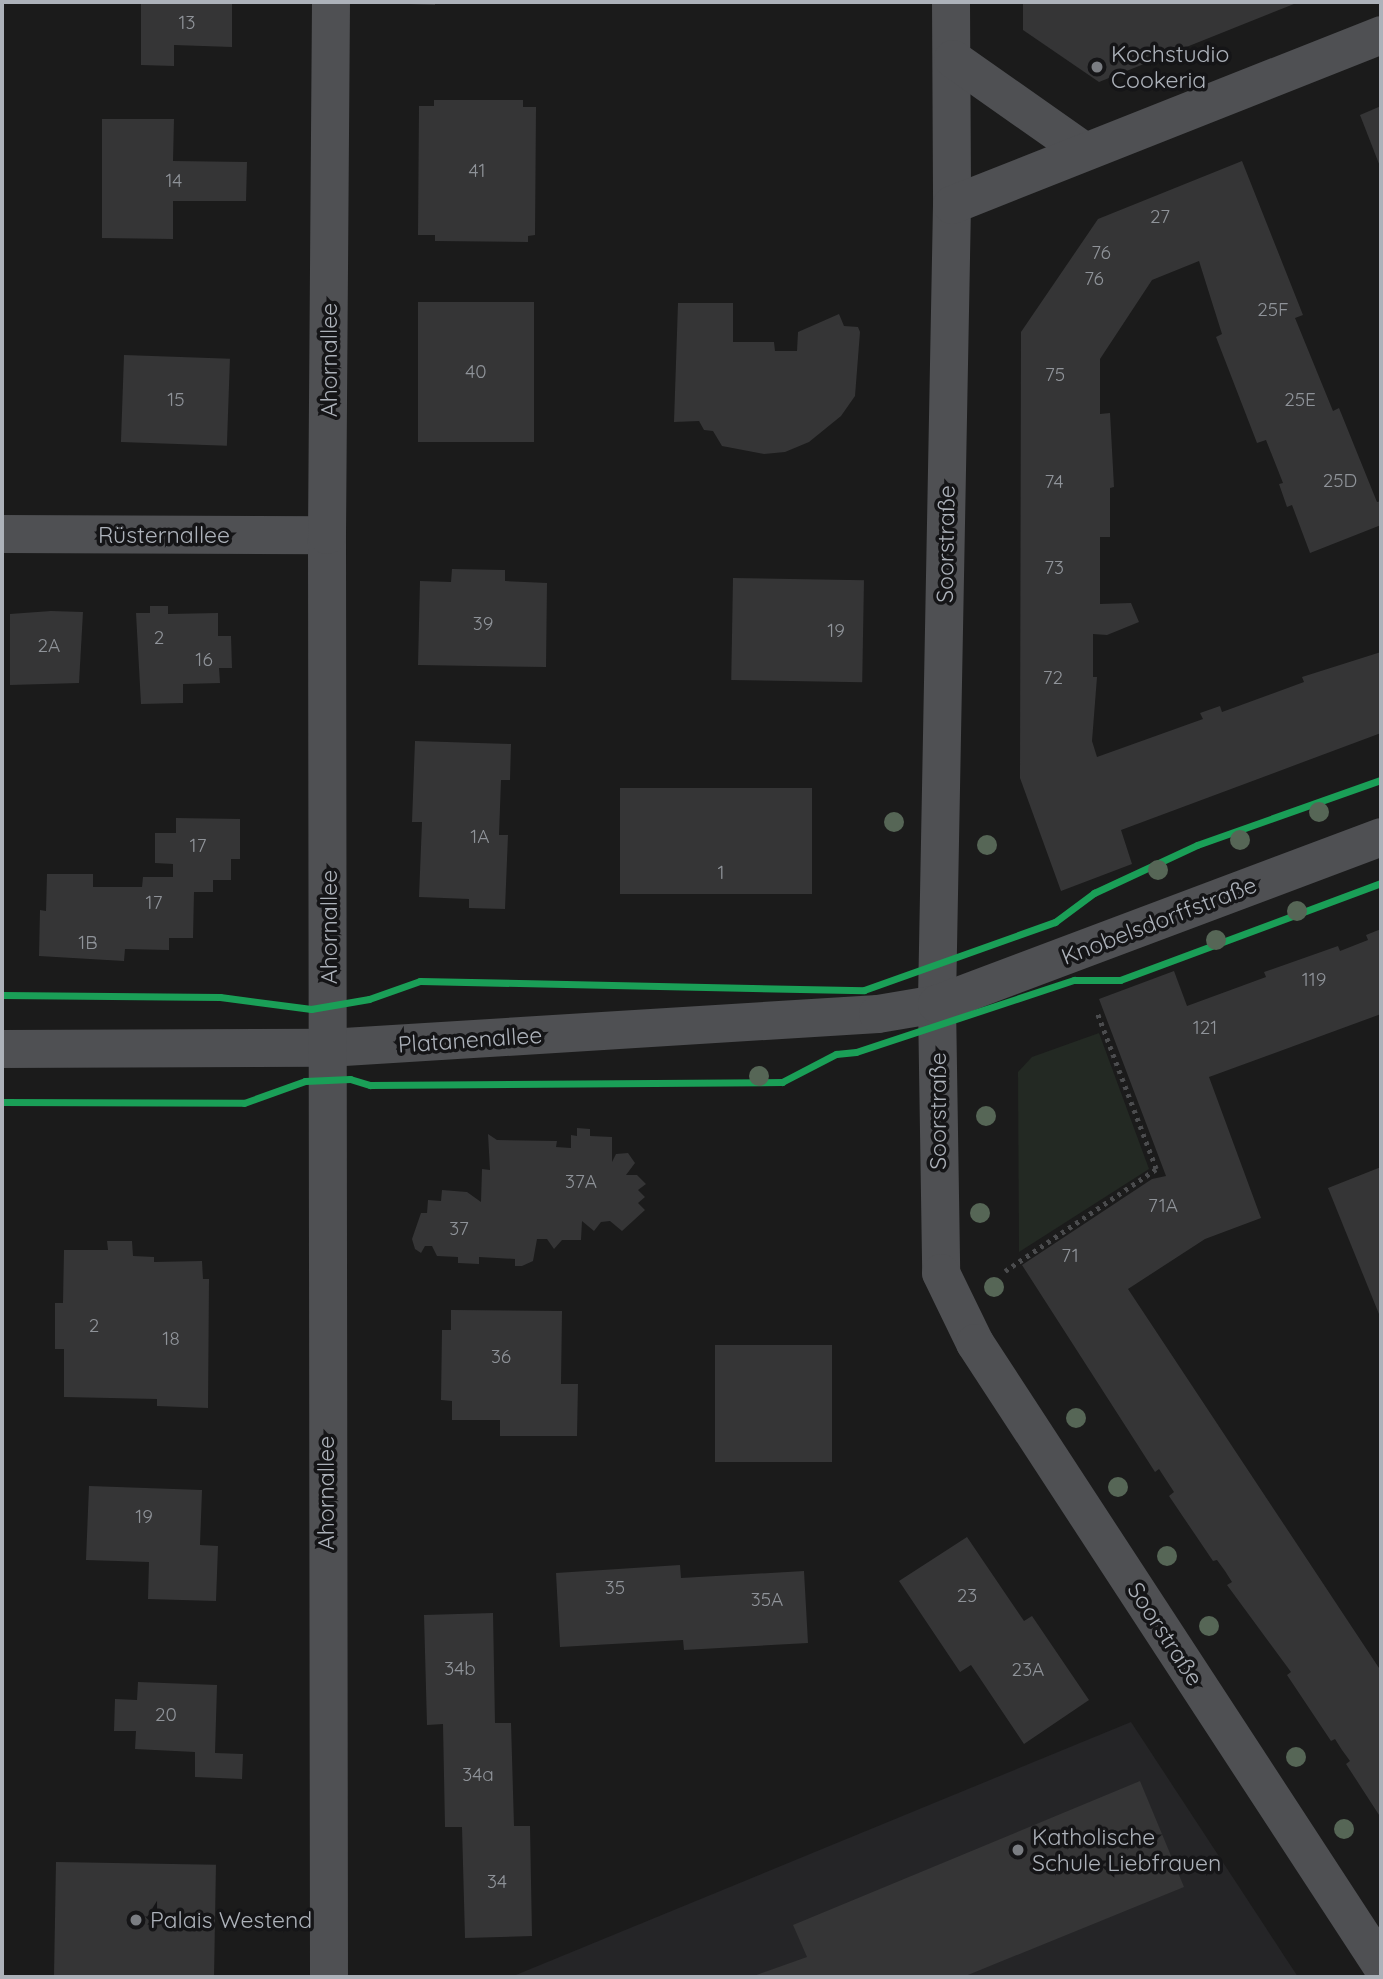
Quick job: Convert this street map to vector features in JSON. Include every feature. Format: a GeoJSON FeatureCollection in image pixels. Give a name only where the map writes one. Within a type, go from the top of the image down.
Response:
{"type":"FeatureCollection","features":[{"type":"Feature","properties":{"kind":"street","name":"Ahornallee"},"geometry":{"type":"LineString","coordinates":[[329,1977],[327,536],[331,2]]}},
{"type":"Feature","properties":{"kind":"street","name":"Soorstraße"},"geometry":{"type":"LineString","coordinates":[[951,2],[952,205],[937,1004],[941,1273],[975,1343],[1381,1965]]}},
{"type":"Feature","properties":{"kind":"street"},"geometry":{"type":"LineString","coordinates":[[952,205],[1381,35]]}},
{"type":"Feature","properties":{"kind":"street"},"geometry":{"type":"LineString","coordinates":[[953,59],[1084,151]]}},
{"type":"Feature","properties":{"kind":"street","name":"Rüsternallee"},"geometry":{"type":"LineString","coordinates":[[2,534],[327,536]]}},
{"type":"Feature","properties":{"kind":"street","name":"Knobelsdorffstraße"},"geometry":{"type":"LineString","coordinates":[[937,1004],[1381,837]]}},
{"type":"Feature","properties":{"kind":"street","name":"Platanenallee"},"geometry":{"type":"LineString","coordinates":[[2,1049],[328,1048],[850,1017],[937,1004]]}},
{"type":"Feature","properties":{"kind":"path"},"geometry":{"type":"LineString","coordinates":[[1005,1271],[1156,1169],[1097,1013]]}},
{"type":"Feature","properties":{"kind":"shaded area"},"geometry":{"type":"Polygon","coordinates":[[[1099,1033],[1149,1169],[1019,1252],[1018,1072],[1032,1057],[1099,1033]]]}},
{"type":"Feature","properties":{"kind":"shaded area","name":"Katholische Schule Liebfrauen"},"geometry":{"type":"Polygon","coordinates":[[[1131,1722],[1298,1977],[511,1977],[1131,1722]]]}},
{"type":"Feature","properties":{"kind":"building"},"geometry":{"type":"Polygon","coordinates":[[[141,2],[232,2],[232,47],[174,45],[174,66],[141,65],[141,2]]]}},
{"type":"Feature","properties":{"kind":"building"},"geometry":{"type":"Polygon","coordinates":[[[435,2],[435,5],[409,4],[435,2]]]}},
{"type":"Feature","properties":{"kind":"building"},"geometry":{"type":"Polygon","coordinates":[[[1023,2],[1299,2],[1099,82],[1023,30],[1023,2]]]}},
{"type":"Feature","properties":{"kind":"building"},"geometry":{"type":"Polygon","coordinates":[[[434,100],[523,100],[523,107],[536,107],[535,235],[528,236],[528,242],[435,241],[435,235],[418,235],[419,106],[434,106],[434,100]]]}},
{"type":"Feature","properties":{"kind":"building"},"geometry":{"type":"Polygon","coordinates":[[[1381,106],[1381,169],[1360,115],[1381,106]]]}},
{"type":"Feature","properties":{"kind":"building"},"geometry":{"type":"Polygon","coordinates":[[[102,119],[174,119],[173,161],[247,162],[246,201],[173,201],[173,239],[102,238],[102,119]]]}},
{"type":"Feature","properties":{"kind":"building"},"geometry":{"type":"Polygon","coordinates":[[[1242,161],[1303,315],[1295,318],[1333,411],[1339,408],[1377,502],[1381,501],[1381,525],[1310,553],[1292,505],[1287,507],[1279,484],[1283,483],[1266,440],[1257,443],[1216,337],[1222,334],[1199,261],[1152,280],[1100,359],[1100,414],[1110,413],[1114,487],[1110,488],[1110,537],[1100,537],[1100,604],[1131,603],[1139,622],[1107,635],[1093,634],[1093,677],[1097,677],[1092,741],[1097,757],[1203,719],[1200,713],[1220,706],[1222,712],[1304,682],[1302,677],[1381,652],[1381,733],[1121,830],[1132,864],[1061,891],[1020,778],[1021,332],[1098,219],[1242,161]]]}},
{"type":"Feature","properties":{"kind":"building"},"geometry":{"type":"Polygon","coordinates":[[[418,302],[534,302],[534,442],[418,442],[418,302]]]}},
{"type":"Feature","properties":{"kind":"building"},"geometry":{"type":"Polygon","coordinates":[[[678,303],[733,303],[733,342],[774,342],[775,351],[797,351],[798,332],[839,314],[844,326],[858,327],[860,332],[855,396],[841,416],[809,442],[785,452],[764,454],[722,446],[713,431],[704,430],[699,421],[674,422],[678,303]]]}},
{"type":"Feature","properties":{"kind":"building"},"geometry":{"type":"Polygon","coordinates":[[[124,355],[230,359],[227,446],[121,442],[124,355]]]}},
{"type":"Feature","properties":{"kind":"building"},"geometry":{"type":"Polygon","coordinates":[[[452,569],[505,570],[505,581],[547,583],[546,667],[418,665],[420,581],[451,582],[452,569]]]}},
{"type":"Feature","properties":{"kind":"building"},"geometry":{"type":"Polygon","coordinates":[[[733,578],[864,580],[862,682],[731,680],[733,578]]]}},
{"type":"Feature","properties":{"kind":"building"},"geometry":{"type":"Polygon","coordinates":[[[150,606],[168,606],[168,614],[218,613],[218,636],[231,636],[232,668],[219,668],[220,683],[183,684],[183,703],[141,704],[136,613],[150,613],[150,606]]]}},
{"type":"Feature","properties":{"kind":"building"},"geometry":{"type":"Polygon","coordinates":[[[83,612],[79,683],[10,685],[10,614],[83,612]]]}},
{"type":"Feature","properties":{"kind":"building"},"geometry":{"type":"Polygon","coordinates":[[[415,741],[511,744],[510,780],[501,780],[499,835],[508,835],[505,909],[469,908],[469,899],[419,897],[422,822],[412,822],[415,741]]]}},
{"type":"Feature","properties":{"kind":"building"},"geometry":{"type":"Polygon","coordinates":[[[620,788],[812,788],[812,894],[620,894],[620,788]]]}},
{"type":"Feature","properties":{"kind":"building"},"geometry":{"type":"Polygon","coordinates":[[[176,818],[240,819],[240,859],[231,859],[231,880],[213,880],[213,892],[194,892],[193,938],[169,938],[169,950],[125,949],[124,961],[39,956],[40,910],[46,911],[47,874],[93,874],[93,887],[142,887],[143,877],[173,877],[173,864],[155,863],[155,833],[176,833],[176,818]]]}},
{"type":"Feature","properties":{"kind":"building"},"geometry":{"type":"Polygon","coordinates":[[[1381,929],[1381,1014],[1209,1077],[1261,1218],[1205,1239],[1128,1289],[1381,1671],[1381,1818],[1346,1764],[1350,1761],[1335,1739],[1331,1741],[1287,1675],[1291,1672],[1227,1585],[1232,1582],[1225,1571],[1217,1560],[1213,1561],[1169,1496],[1174,1492],[1159,1469],[1155,1472],[1022,1265],[1152,1179],[1166,1176],[1099,999],[1174,971],[1187,1006],[1266,977],[1264,972],[1338,946],[1340,951],[1368,940],[1366,935],[1381,929]]]}},
{"type":"Feature","properties":{"kind":"building"},"geometry":{"type":"Polygon","coordinates":[[[577,1128],[590,1129],[590,1136],[612,1137],[612,1162],[616,1154],[628,1153],[635,1163],[626,1175],[637,1175],[646,1184],[638,1190],[645,1197],[638,1203],[645,1210],[622,1231],[610,1221],[601,1222],[594,1231],[582,1221],[581,1240],[562,1240],[554,1249],[547,1239],[537,1239],[533,1261],[522,1266],[515,1266],[515,1259],[479,1257],[479,1264],[458,1263],[458,1257],[437,1256],[432,1246],[425,1246],[421,1253],[415,1249],[412,1239],[421,1213],[427,1213],[428,1200],[441,1201],[442,1190],[467,1192],[481,1202],[482,1169],[490,1170],[488,1134],[497,1140],[557,1141],[556,1147],[571,1148],[571,1135],[577,1136],[577,1128]]]}},
{"type":"Feature","properties":{"kind":"building"},"geometry":{"type":"Polygon","coordinates":[[[1381,1167],[1381,1319],[1328,1188],[1381,1167]]]}},
{"type":"Feature","properties":{"kind":"building"},"geometry":{"type":"Polygon","coordinates":[[[107,1241],[132,1241],[133,1256],[154,1257],[154,1262],[202,1261],[203,1279],[209,1279],[208,1408],[157,1406],[157,1399],[64,1397],[64,1349],[55,1349],[55,1303],[63,1303],[64,1250],[108,1250],[107,1241]]]}},
{"type":"Feature","properties":{"kind":"building"},"geometry":{"type":"Polygon","coordinates":[[[451,1310],[562,1311],[561,1384],[578,1384],[577,1436],[500,1436],[500,1420],[452,1420],[452,1401],[441,1400],[442,1330],[451,1330],[451,1310]]]}},
{"type":"Feature","properties":{"kind":"building"},"geometry":{"type":"Polygon","coordinates":[[[715,1345],[832,1345],[832,1462],[715,1462],[715,1345]]]}},
{"type":"Feature","properties":{"kind":"building"},"geometry":{"type":"Polygon","coordinates":[[[89,1486],[202,1490],[200,1545],[218,1546],[216,1601],[148,1599],[149,1562],[86,1560],[89,1486]]]}},
{"type":"Feature","properties":{"kind":"building"},"geometry":{"type":"Polygon","coordinates":[[[967,1537],[1024,1621],[1032,1616],[1089,1700],[1024,1744],[971,1665],[960,1672],[899,1581],[967,1537]]]}},
{"type":"Feature","properties":{"kind":"building"},"geometry":{"type":"Polygon","coordinates":[[[680,1565],[681,1578],[804,1571],[808,1643],[684,1650],[683,1640],[560,1647],[556,1573],[680,1565]]]}},
{"type":"Feature","properties":{"kind":"building"},"geometry":{"type":"Polygon","coordinates":[[[493,1613],[495,1723],[511,1723],[514,1826],[530,1826],[532,1936],[465,1938],[462,1827],[445,1827],[443,1724],[427,1725],[424,1615],[493,1613]]]}},
{"type":"Feature","properties":{"kind":"building"},"geometry":{"type":"Polygon","coordinates":[[[138,1682],[217,1685],[215,1753],[243,1754],[242,1779],[195,1777],[195,1752],[135,1749],[136,1731],[114,1731],[115,1699],[137,1700],[138,1682]]]}},
{"type":"Feature","properties":{"kind":"building"},"geometry":{"type":"Polygon","coordinates":[[[1140,1781],[1184,1887],[963,1977],[751,1977],[807,1957],[793,1925],[1140,1781]]]}},
{"type":"Feature","properties":{"kind":"building","name":"Palais Westend"},"geometry":{"type":"Polygon","coordinates":[[[56,1862],[216,1865],[214,1977],[54,1977],[56,1862]]]}},
{"type":"Feature","properties":{"kind":"cycle path"},"geometry":{"type":"LineString","coordinates":[[2,995],[220,997],[311,1009],[369,999],[420,981],[864,990],[1055,922],[1094,893],[1197,845],[1381,780]]}},
{"type":"Feature","properties":{"kind":"cycle path"},"geometry":{"type":"LineString","coordinates":[[2,1102],[244,1103],[305,1081],[350,1079],[370,1085],[782,1082],[836,1054],[856,1052],[1074,980],[1120,980],[1381,883]]}},
{"type":"Feature","properties":{"kind":"place","name":"Kochstudio Cookeria"},"geometry":{"type":"Point","coordinates":[1097,67]}},
{"type":"Feature","properties":{"kind":"place","name":"Katholische Schule Liebfrauen"},"geometry":{"type":"Point","coordinates":[1018,1850]}},
{"type":"Feature","properties":{"kind":"place","name":"Palais Westend"},"geometry":{"type":"Point","coordinates":[136,1920]}}]}
